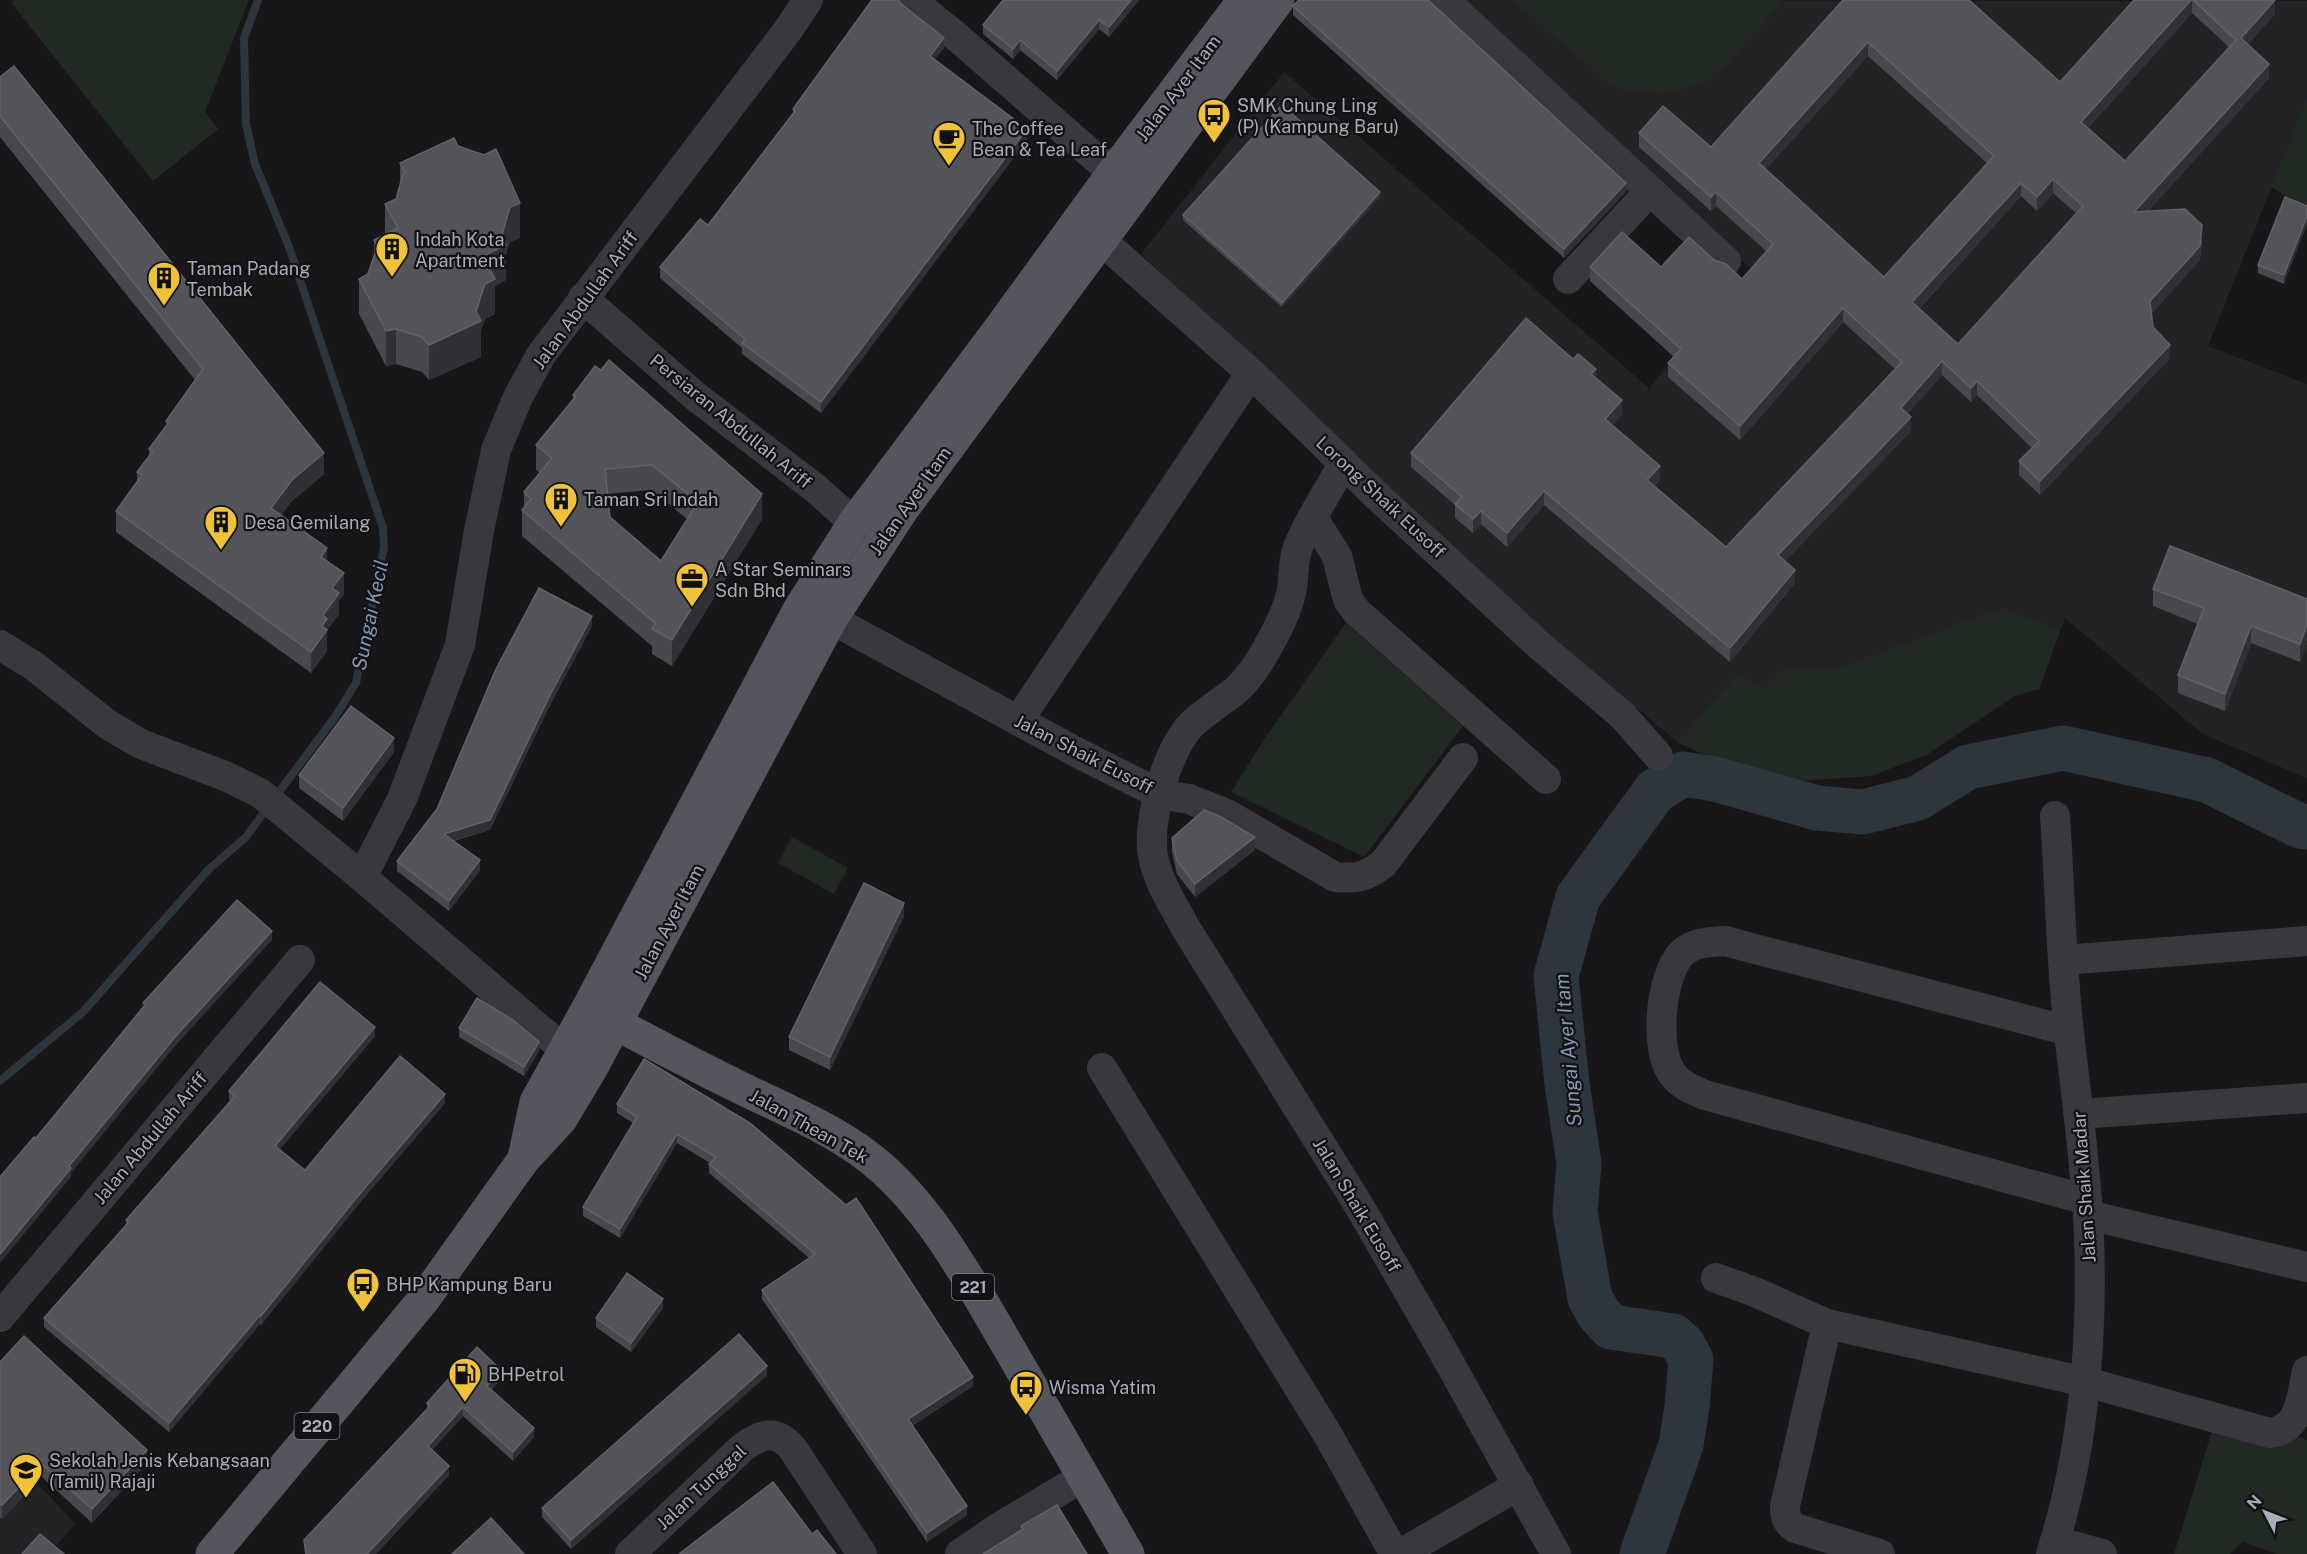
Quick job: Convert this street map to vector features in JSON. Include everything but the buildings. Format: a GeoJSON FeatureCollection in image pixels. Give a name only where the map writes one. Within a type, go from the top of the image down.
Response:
{"type":"FeatureCollection","features":[{"type":"Feature","properties":{"kind":"main road","name":"Jalan Ayer Itam"},"geometry":{"type":"LineString","coordinates":[[221,1551],[424,1299],[524,1159],[561,1119],[602,1016],[800,608],[854,523],[1244,0]]}},
{"type":"Feature","properties":{"kind":"main road","name":"Jalan Ayer Itam"},"geometry":{"type":"LineString","coordinates":[[524,1159],[536,1102],[566,1050],[602,1016],[831,619],[881,541],[1278,0]]}},
{"type":"Feature","properties":{"kind":"main road","name":"Jalan Thean Tek"},"geometry":{"type":"LineString","coordinates":[[602,1016],[647,1041],[800,1116],[851,1145],[872,1160],[903,1190],[938,1234],[973,1286],[1128,1554]]}},
{"type":"Feature","properties":{"kind":"street","name":"Jalan Abdullah Ariff"},"geometry":{"type":"LineString","coordinates":[[362,877],[402,799],[460,645],[479,531],[500,439],[518,397],[541,355],[784,36],[808,0]]}},
{"type":"Feature","properties":{"kind":"street"},"geometry":{"type":"LineString","coordinates":[[911,0],[957,37],[1113,173]]}},
{"type":"Feature","properties":{"kind":"street"},"geometry":{"type":"LineString","coordinates":[[1444,0],[1726,261]]}},
{"type":"Feature","properties":{"kind":"street"},"geometry":{"type":"LineString","coordinates":[[1568,279],[1649,192]]}},
{"type":"Feature","properties":{"kind":"street","name":"Lorong Shaik Eusoff"},"geometry":{"type":"LineString","coordinates":[[1101,240],[1251,373],[1539,645],[1623,716],[1658,756]]}},
{"type":"Feature","properties":{"kind":"street","name":"Persiaran Abdullah Ariff"},"geometry":{"type":"LineString","coordinates":[[583,298],[695,396],[815,488],[854,523],[881,541]]}},
{"type":"Feature","properties":{"kind":"street"},"geometry":{"type":"LineString","coordinates":[[1018,721],[1251,373]]}},
{"type":"Feature","properties":{"kind":"street","name":"Jalan Shaik Eusoff"},"geometry":{"type":"LineString","coordinates":[[1344,463],[1297,548],[1292,590],[1270,643],[1252,673],[1236,690],[1190,726],[1176,747],[1164,772],[1160,794],[1153,813],[1154,860],[1165,890],[1185,927],[1358,1204],[1556,1554]]}},
{"type":"Feature","properties":{"kind":"street"},"geometry":{"type":"LineString","coordinates":[[1313,518],[1337,556],[1348,600],[1357,612],[1546,779]]}},
{"type":"Feature","properties":{"kind":"street","name":"Jalan Shaik Eusoff"},"geometry":{"type":"LineString","coordinates":[[831,619],[1018,721],[1160,794],[1190,799],[1227,814],[1335,877],[1354,879],[1368,875],[1383,864],[1463,758]]}},
{"type":"Feature","properties":{"kind":"street"},"geometry":{"type":"LineString","coordinates":[[0,645],[34,666],[107,724],[141,744],[225,776],[270,800],[537,1028],[566,1050]]}},
{"type":"Feature","properties":{"kind":"street","name":"Jalan Shaik Madar"},"geometry":{"type":"LineString","coordinates":[[2053,1548],[2078,1449],[2086,1382],[2090,1277],[2079,1114],[2069,1031],[2055,816]]}},
{"type":"Feature","properties":{"kind":"street"},"geometry":{"type":"LineString","coordinates":[[2064,960],[2307,941]]}},
{"type":"Feature","properties":{"kind":"street"},"geometry":{"type":"LineString","coordinates":[[2069,1031],[1725,942],[1696,945],[1680,955],[1674,964],[1663,1003],[1662,1045],[1672,1075],[1682,1084],[1705,1095],[2087,1208],[2307,1267]]}},
{"type":"Feature","properties":{"kind":"street","name":"Jalan Abdullah Ariff"},"geometry":{"type":"LineString","coordinates":[[0,1317],[300,960]]}},
{"type":"Feature","properties":{"kind":"street"},"geometry":{"type":"LineString","coordinates":[[1101,1068],[1328,1435],[1394,1550],[1409,1549],[1519,1485]]}},
{"type":"Feature","properties":{"kind":"street"},"geometry":{"type":"LineString","coordinates":[[2079,1114],[2307,1098]]}},
{"type":"Feature","properties":{"kind":"street"},"geometry":{"type":"LineString","coordinates":[[1716,1278],[1755,1292],[1827,1324],[2086,1382],[2270,1433],[2281,1432],[2290,1426],[2297,1416],[2307,1371]]}},
{"type":"Feature","properties":{"kind":"street"},"geometry":{"type":"LineString","coordinates":[[1827,1324],[1785,1506],[1785,1515],[1788,1523],[1795,1528],[1880,1554]]}},
{"type":"Feature","properties":{"kind":"street","name":"Jalan Tunggal"},"geometry":{"type":"LineString","coordinates":[[630,1554],[742,1448],[764,1435],[776,1436],[785,1440],[793,1449],[834,1508],[862,1554]]}},
{"type":"Feature","properties":{"kind":"street"},"geometry":{"type":"LineString","coordinates":[[960,1554],[1083,1477]]}},
{"type":"Feature","properties":{"kind":"street"},"geometry":{"type":"LineString","coordinates":[[2053,1548],[2102,1554]]}},
{"type":"Feature","properties":{"kind":"shaded area"},"geometry":{"type":"Polygon","coordinates":[[[14,0],[249,0],[205,112],[218,129],[153,181],[17,10],[11,2],[14,0]]]}},
{"type":"Feature","properties":{"kind":"shaded area"},"geometry":{"type":"Polygon","coordinates":[[[1457,0],[2307,1],[2307,98],[2208,346],[2307,384],[2307,778],[2203,734],[2065,618],[2039,689],[2015,696],[1928,754],[1871,776],[1798,781],[1764,775],[1728,766],[1677,742],[1503,595],[1141,254],[1284,72],[1649,388],[1751,269],[1457,0]]]}},
{"type":"Feature","properties":{"kind":"shaded area"},"geometry":{"type":"Polygon","coordinates":[[[1512,0],[1784,0],[1724,68],[1701,84],[1659,94],[1613,87],[1512,0]]]}},
{"type":"Feature","properties":{"kind":"shaded area"},"geometry":{"type":"Polygon","coordinates":[[[2307,98],[2307,209],[2271,187],[2307,98]]]}},
{"type":"Feature","properties":{"kind":"shaded area"},"geometry":{"type":"Polygon","coordinates":[[[2002,608],[2060,630],[2039,689],[2015,696],[1928,754],[1871,776],[1798,781],[1728,766],[1677,742],[1739,673],[1763,691],[1783,667],[1841,667],[2002,608]]]}},
{"type":"Feature","properties":{"kind":"shaded area"},"geometry":{"type":"Polygon","coordinates":[[[1346,623],[1463,726],[1364,857],[1231,792],[1265,738],[1346,623]]]}},
{"type":"Feature","properties":{"kind":"shaded area"},"geometry":{"type":"Polygon","coordinates":[[[792,837],[848,868],[834,894],[778,863],[792,837]]]}},
{"type":"Feature","properties":{"kind":"shaded area"},"geometry":{"type":"Polygon","coordinates":[[[2213,1428],[2274,1441],[2298,1437],[2307,1440],[2307,1554],[2277,1554],[2243,1542],[2230,1554],[2174,1554],[2213,1428]]]}},
{"type":"Feature","properties":{"kind":"shaded area","name":"Sekolah Jenis Kebangsaan (Tamil) Rajaji"},"geometry":{"type":"Polygon","coordinates":[[[0,1447],[29,1474],[75,1524],[49,1554],[0,1554],[0,1447]]]}},
{"type":"Feature","properties":{"kind":"waterway","name":"Sungai Kecil"},"geometry":{"type":"LineString","coordinates":[[258,0],[244,38],[246,124],[255,164],[289,247],[383,528],[384,548],[356,683],[335,717],[276,796]]}},
{"type":"Feature","properties":{"kind":"waterway","name":"Sungai Ayer Itam"},"geometry":{"type":"LineString","coordinates":[[1642,1554],[1681,1445],[1691,1360],[1683,1345],[1673,1336],[1611,1327],[1599,1314],[1590,1298],[1575,1212],[1579,1163],[1567,1084],[1556,976],[1578,897],[1655,791],[1683,774],[1715,779],[1817,808],[1863,812],[1918,798],[1968,767],[2063,748],[2207,780],[2300,826],[2307,827]]}},
{"type":"Feature","properties":{"kind":"waterway","name":"Sungai Kecil"},"geometry":{"type":"LineString","coordinates":[[0,1081],[83,1012],[208,870],[246,837],[267,808]]}},
{"type":"Feature","properties":{"kind":"place","name":"SMK Chung Ling (P) (Kampung Baru)"},"geometry":{"type":"Point","coordinates":[1214,144]}},
{"type":"Feature","properties":{"kind":"place","name":"The Coffee Bean & Tea Leaf"},"geometry":{"type":"Point","coordinates":[949,167]}},
{"type":"Feature","properties":{"kind":"place","name":"Indah Kota Apartment"},"geometry":{"type":"Point","coordinates":[392,278]}},
{"type":"Feature","properties":{"kind":"place","name":"Taman Padang Tembak"},"geometry":{"type":"Point","coordinates":[164,307]}},
{"type":"Feature","properties":{"kind":"place","name":"Taman Sri Indah"},"geometry":{"type":"Point","coordinates":[561,528]}},
{"type":"Feature","properties":{"kind":"place","name":"Desa Gemilang"},"geometry":{"type":"Point","coordinates":[221,551]}},
{"type":"Feature","properties":{"kind":"place","name":"A Star Seminars Sdn Bhd"},"geometry":{"type":"Point","coordinates":[692,608]}},
{"type":"Feature","properties":{"kind":"place","name":"BHP Kampung Baru"},"geometry":{"type":"Point","coordinates":[363,1313]}},
{"type":"Feature","properties":{"kind":"place","name":"BHPetrol"},"geometry":{"type":"Point","coordinates":[465,1403]}},
{"type":"Feature","properties":{"kind":"place","name":"Wisma Yatim"},"geometry":{"type":"Point","coordinates":[1026,1416]}},
{"type":"Feature","properties":{"kind":"place","name":"Sekolah Jenis Kebangsaan (Tamil) Rajaji"},"geometry":{"type":"Point","coordinates":[26,1499]}}]}
